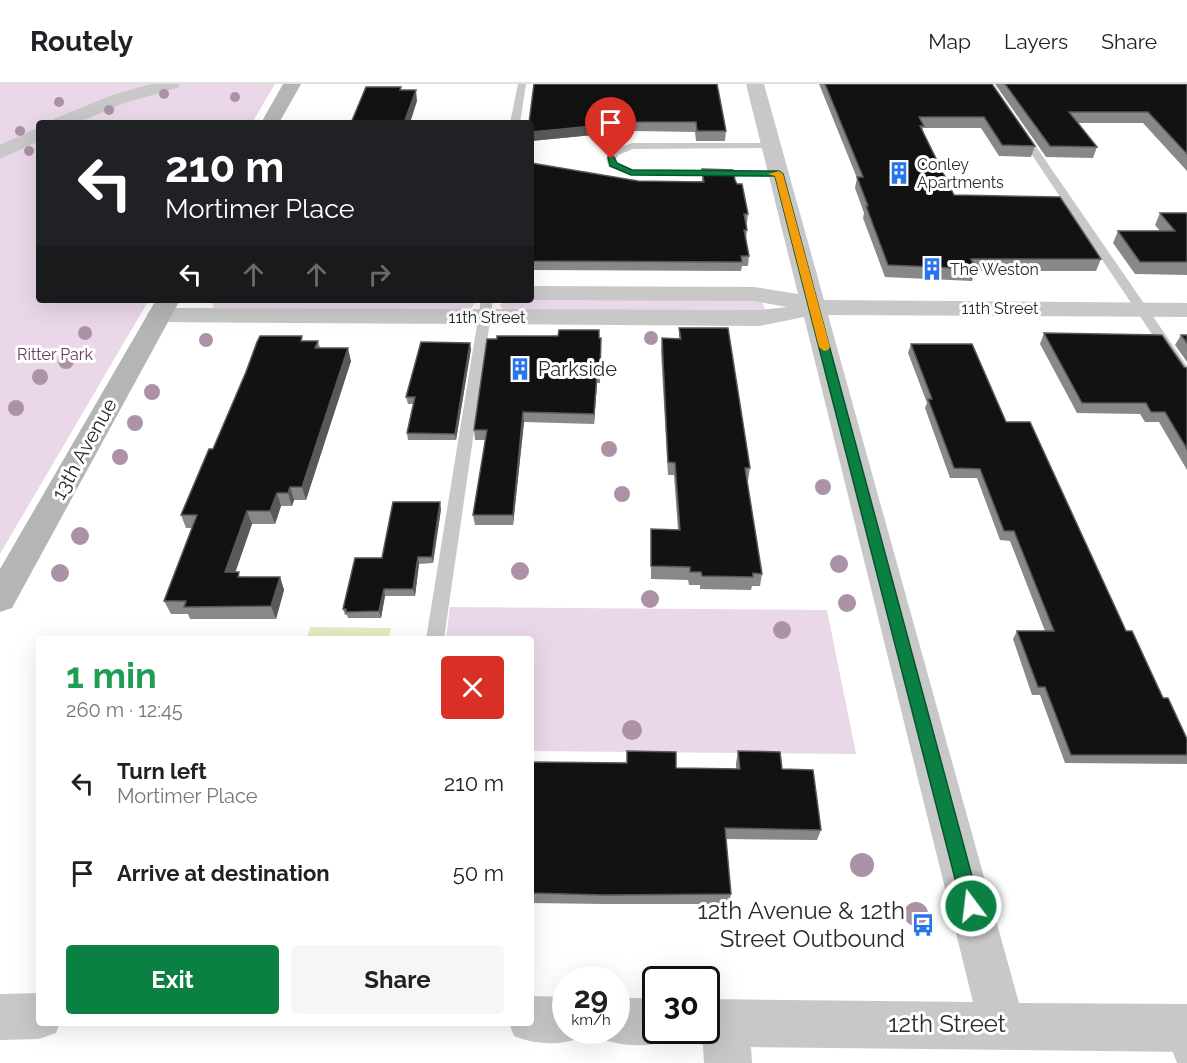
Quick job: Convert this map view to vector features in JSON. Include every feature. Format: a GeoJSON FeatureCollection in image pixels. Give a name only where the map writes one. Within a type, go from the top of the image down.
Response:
{"type":"FeatureCollection","features":[{"type":"Feature","properties":{"kind":"street"},"geometry":{"type":"LineString","coordinates":[[68,120],[118,99],[167,84]]}},
{"type":"Feature","properties":{"kind":"street"},"geometry":{"type":"LineString","coordinates":[[272,120],[292,84]]}},
{"type":"Feature","properties":{"kind":"street"},"geometry":{"type":"LineString","coordinates":[[755,84],[1002,1025]]}},
{"type":"Feature","properties":{"kind":"street"},"geometry":{"type":"LineString","coordinates":[[0,153],[36,135]]}},
{"type":"Feature","properties":{"kind":"street","name":"11th Street"},"geometry":{"type":"LineString","coordinates":[[534,293],[754,294],[784,298],[814,307]]}},
{"type":"Feature","properties":{"kind":"street","name":"11th Street"},"geometry":{"type":"LineString","coordinates":[[164,308],[485,308],[760,318],[789,314],[814,307],[1187,310]]}},
{"type":"Feature","properties":{"kind":"street","name":"13th Avenue"},"geometry":{"type":"LineString","coordinates":[[0,598],[164,308]]}},
{"type":"Feature","properties":{"kind":"street"},"geometry":{"type":"LineString","coordinates":[[0,1017],[36,1017]]}},
{"type":"Feature","properties":{"kind":"street"},"geometry":{"type":"LineString","coordinates":[[534,1019],[552,1020]]}},
{"type":"Feature","properties":{"kind":"street","name":"12th Street"},"geometry":{"type":"LineString","coordinates":[[720,1037],[1002,1025],[1183,1038]]}},
{"type":"Feature","properties":{"kind":"lane"},"geometry":{"type":"LineString","coordinates":[[516,120],[522,84]]}},
{"type":"Feature","properties":{"kind":"lane"},"geometry":{"type":"LineString","coordinates":[[1016,123],[1187,376]]}},
{"type":"Feature","properties":{"kind":"lane"},"geometry":{"type":"LineString","coordinates":[[632,146],[775,160],[631,172],[613,165],[611,159],[614,153],[632,146]]}},
{"type":"Feature","properties":{"kind":"lane"},"geometry":{"type":"LineString","coordinates":[[435,636],[485,308]]}},
{"type":"Feature","properties":{"kind":"green space","name":"Ritter Park"},"geometry":{"type":"Polygon","coordinates":[[[0,84],[275,84],[254,120],[36,120],[36,303],[147,303],[0,554],[0,84]]]}},
{"type":"Feature","properties":{"kind":"green space"},"geometry":{"type":"Polygon","coordinates":[[[751,299],[762,302],[765,308],[764,311],[504,311],[500,305],[502,303],[534,303],[534,300],[751,299]]]}},
{"type":"Feature","properties":{"kind":"green space"},"geometry":{"type":"Polygon","coordinates":[[[212,303],[475,303],[469,311],[214,308],[212,303]]]}},
{"type":"Feature","properties":{"kind":"green space"},"geometry":{"type":"Polygon","coordinates":[[[450,607],[827,610],[856,754],[534,751],[534,636],[446,636],[450,607]]]}},
{"type":"Feature","properties":{"kind":"shaded area"},"geometry":{"type":"Polygon","coordinates":[[[310,627],[391,628],[389,636],[308,636],[310,627]]]}},
{"type":"Feature","properties":{"kind":"building"},"geometry":{"type":"Polygon","coordinates":[[[534,84],[717,84],[726,131],[697,131],[696,122],[634,122],[534,132],[534,120],[529,120],[534,84]]]}},
{"type":"Feature","properties":{"kind":"building"},"geometry":{"type":"Polygon","coordinates":[[[825,84],[992,84],[1035,146],[1002,145],[984,117],[919,117],[924,126],[920,126],[954,195],[1060,197],[1101,259],[971,259],[976,269],[888,265],[857,177],[863,177],[825,84]]]}},
{"type":"Feature","properties":{"kind":"building"},"geometry":{"type":"Polygon","coordinates":[[[1005,84],[1187,84],[1187,154],[1148,112],[1069,112],[1097,147],[1050,146],[1005,84]]]}},
{"type":"Feature","properties":{"kind":"building"},"geometry":{"type":"Polygon","coordinates":[[[366,87],[401,87],[400,90],[416,90],[405,120],[352,120],[366,87]]]}},
{"type":"Feature","properties":{"kind":"building"},"geometry":{"type":"Polygon","coordinates":[[[534,164],[638,181],[704,182],[702,169],[733,170],[737,184],[742,184],[748,214],[744,214],[747,230],[744,230],[749,256],[741,256],[742,262],[534,261],[534,164]]]}},
{"type":"Feature","properties":{"kind":"building"},"geometry":{"type":"Polygon","coordinates":[[[1160,213],[1187,213],[1187,262],[1140,262],[1118,231],[1175,231],[1160,213]]]}},
{"type":"Feature","properties":{"kind":"building"},"geometry":{"type":"Polygon","coordinates":[[[679,328],[728,328],[750,468],[745,468],[762,574],[753,573],[753,577],[702,576],[701,572],[690,572],[690,567],[651,566],[651,529],[680,530],[675,463],[668,462],[662,338],[681,339],[679,328]]]}},
{"type":"Feature","properties":{"kind":"building"},"geometry":{"type":"Polygon","coordinates":[[[559,330],[599,330],[599,338],[601,338],[600,373],[597,373],[594,414],[523,412],[513,515],[473,515],[487,430],[474,430],[487,339],[497,339],[497,336],[558,336],[559,330]]]}},
{"type":"Feature","properties":{"kind":"building"},"geometry":{"type":"Polygon","coordinates":[[[1044,333],[1162,335],[1187,368],[1187,449],[1165,412],[1151,412],[1146,403],[1082,403],[1044,333]]]}},
{"type":"Feature","properties":{"kind":"building"},"geometry":{"type":"Polygon","coordinates":[[[1181,335],[1187,335],[1187,343],[1181,335]]]}},
{"type":"Feature","properties":{"kind":"building"},"geometry":{"type":"Polygon","coordinates":[[[260,336],[302,336],[301,341],[318,341],[315,348],[348,348],[302,487],[290,487],[288,493],[277,493],[270,511],[247,511],[225,572],[239,572],[238,577],[280,577],[271,606],[184,607],[186,601],[164,601],[197,515],[181,515],[209,449],[213,449],[260,336]]]}},
{"type":"Feature","properties":{"kind":"building"},"geometry":{"type":"Polygon","coordinates":[[[421,342],[470,343],[455,434],[407,433],[415,397],[406,397],[421,342]]]}},
{"type":"Feature","properties":{"kind":"building"},"geometry":{"type":"Polygon","coordinates":[[[911,344],[972,344],[1006,422],[1030,422],[1126,631],[1132,631],[1163,698],[1168,698],[1187,739],[1187,755],[1071,755],[1045,687],[1038,687],[1017,631],[1054,631],[1014,531],[1004,531],[980,469],[954,468],[928,399],[932,399],[911,344]]]}},
{"type":"Feature","properties":{"kind":"building"},"geometry":{"type":"Polygon","coordinates":[[[393,502],[440,502],[432,557],[418,557],[413,589],[384,589],[379,611],[346,612],[346,609],[343,609],[355,558],[382,558],[393,502]]]}},
{"type":"Feature","properties":{"kind":"building"},"geometry":{"type":"Polygon","coordinates":[[[627,751],[676,752],[676,768],[740,769],[738,751],[780,752],[782,769],[813,770],[821,830],[725,828],[731,894],[534,893],[534,762],[627,763],[627,751]]]}},
{"type":"Feature","properties":{"kind":"slow traffic"},"geometry":{"type":"LineString","coordinates":[[772,174],[779,174],[824,347]]}},
{"type":"Feature","properties":{"kind":"place","name":"Conley Apartments"},"geometry":{"type":"Point","coordinates":[899,173]}},
{"type":"Feature","properties":{"kind":"place","name":"The Weston"},"geometry":{"type":"Point","coordinates":[932,269]}},
{"type":"Feature","properties":{"kind":"place","name":"Parkside"},"geometry":{"type":"Point","coordinates":[520,369]}},
{"type":"Feature","properties":{"kind":"place","name":"12th Avenue & 12th Street Outbound"},"geometry":{"type":"Point","coordinates":[923,925]}},
{"type":"Feature","properties":{"kind":"route"},"geometry":{"type":"LineString","coordinates":[[611,159],[613,165],[631,172],[779,174],[971,906]]}}]}
